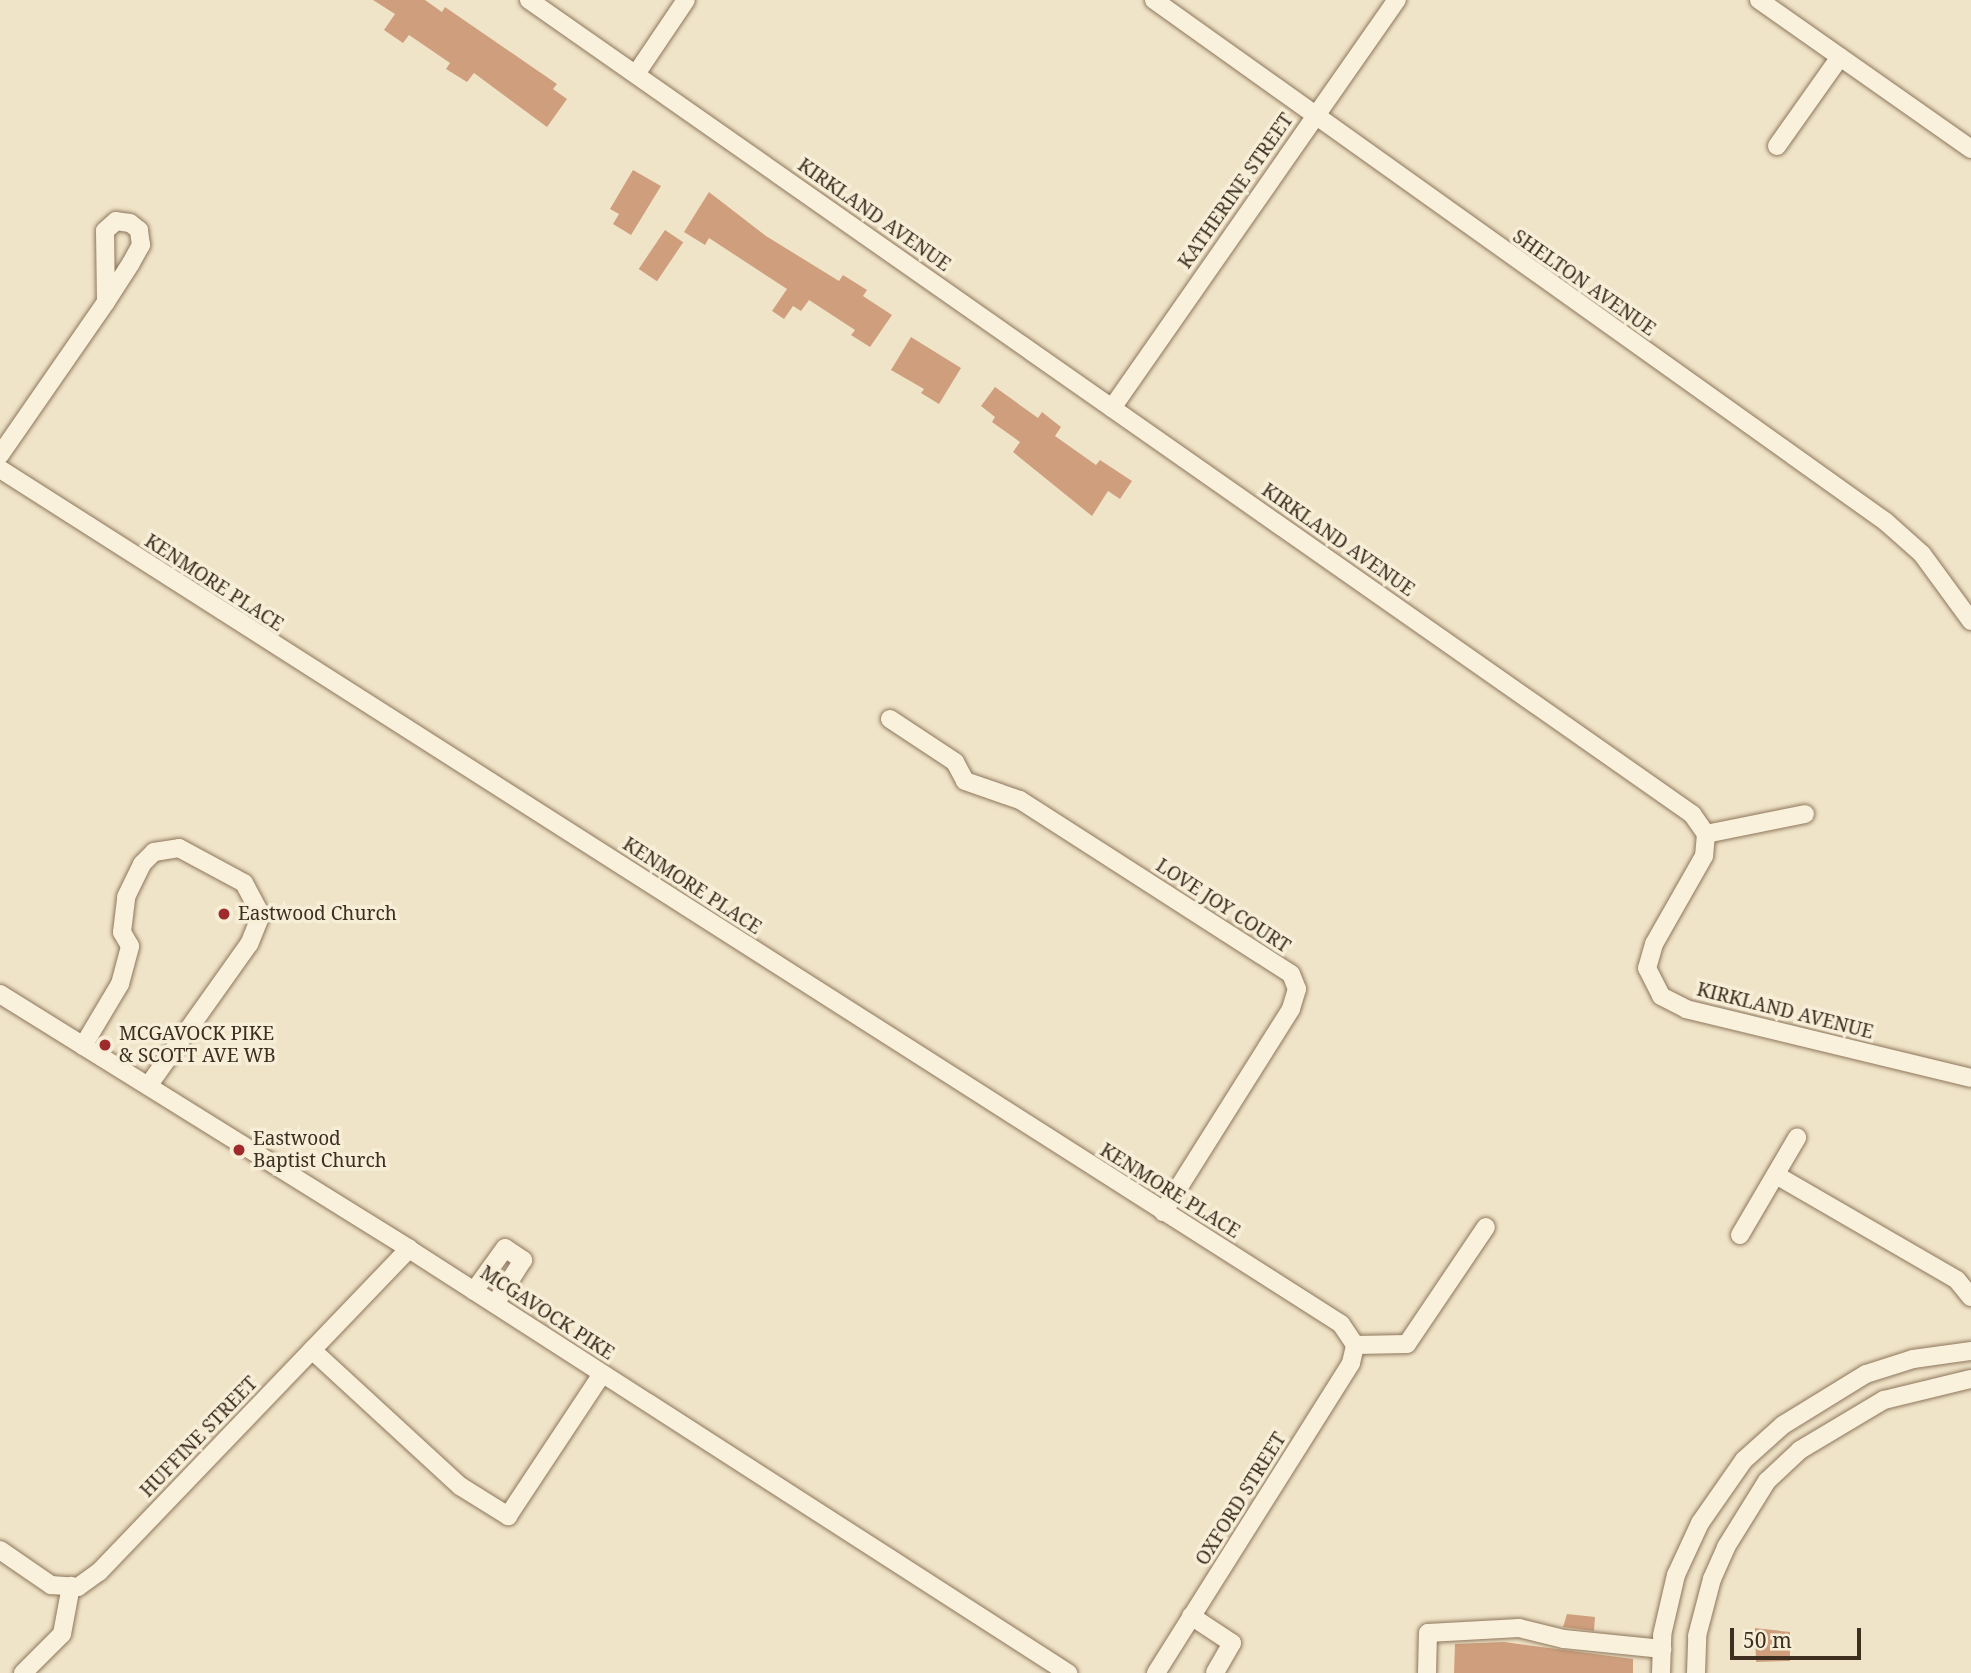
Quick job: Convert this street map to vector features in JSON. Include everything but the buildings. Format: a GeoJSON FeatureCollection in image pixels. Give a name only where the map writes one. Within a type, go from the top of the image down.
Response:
{"type":"FeatureCollection","features":[{"type":"Feature","properties":{"kind":"street","name":"KIRKLAND AVENUE"},"geometry":{"type":"LineString","coordinates":[[528,0],[1692,814],[1706,834],[1704,856],[1654,944],[1647,968],[1661,996],[1686,1009],[1971,1078]]}},
{"type":"Feature","properties":{"kind":"street"},"geometry":{"type":"LineString","coordinates":[[636,74],[686,0]]}},
{"type":"Feature","properties":{"kind":"street","name":"SHELTON AVENUE"},"geometry":{"type":"LineString","coordinates":[[1154,0],[1313,117],[1886,522],[1922,554],[1971,621]]}},
{"type":"Feature","properties":{"kind":"street","name":"KATHERINE STREET"},"geometry":{"type":"LineString","coordinates":[[1112,408],[1397,0]]}},
{"type":"Feature","properties":{"kind":"street"},"geometry":{"type":"LineString","coordinates":[[1759,0],[1971,149]]}},
{"type":"Feature","properties":{"kind":"street"},"geometry":{"type":"LineString","coordinates":[[1777,146],[1840,57]]}},
{"type":"Feature","properties":{"kind":"street"},"geometry":{"type":"LineString","coordinates":[[0,455],[106,302]]}},
{"type":"Feature","properties":{"kind":"street","name":"KENMORE PLACE"},"geometry":{"type":"LineString","coordinates":[[0,469],[1348,1329],[1355,1345]]}},
{"type":"Feature","properties":{"kind":"street","name":"LOVE JOY COURT"},"geometry":{"type":"LineString","coordinates":[[890,719],[955,762],[965,781],[1020,800],[1291,974],[1297,989],[1291,1009],[1163,1212]]}},
{"type":"Feature","properties":{"kind":"street"},"geometry":{"type":"LineString","coordinates":[[1706,834],[1805,814]]}},
{"type":"Feature","properties":{"kind":"street"},"geometry":{"type":"LineString","coordinates":[[83,1045],[120,984],[130,946],[122,932],[126,897],[154,852],[179,848],[244,883],[261,915],[249,944],[148,1086]]}},
{"type":"Feature","properties":{"kind":"street","name":"MCGAVOCK PIKE"},"geometry":{"type":"LineString","coordinates":[[0,994],[409,1249],[1059,1671]]}},
{"type":"Feature","properties":{"kind":"street"},"geometry":{"type":"LineString","coordinates":[[1740,1235],[1797,1138]]}},
{"type":"Feature","properties":{"kind":"street"},"geometry":{"type":"LineString","coordinates":[[1776,1175],[1957,1280],[1971,1297]]}},
{"type":"Feature","properties":{"kind":"street"},"geometry":{"type":"LineString","coordinates":[[1355,1345],[1407,1344],[1486,1227]]}},
{"type":"Feature","properties":{"kind":"street"},"geometry":{"type":"LineString","coordinates":[[474,1291],[505,1248],[523,1261],[495,1304]]}},
{"type":"Feature","properties":{"kind":"street","name":"HUFFINE STREET"},"geometry":{"type":"LineString","coordinates":[[71,1586],[99,1572],[409,1249]]}},
{"type":"Feature","properties":{"kind":"street","name":"OXFORD STREET"},"geometry":{"type":"LineString","coordinates":[[1156,1673],[1351,1363],[1355,1345]]}},
{"type":"Feature","properties":{"kind":"street"},"geometry":{"type":"LineString","coordinates":[[312,1350],[460,1486],[508,1516],[603,1374]]}},
{"type":"Feature","properties":{"kind":"street"},"geometry":{"type":"LineString","coordinates":[[1661,1673],[1662,1649],[1676,1575],[1700,1523],[1744,1460],[1783,1425],[1866,1374],[1913,1359],[1971,1351]]}},
{"type":"Feature","properties":{"kind":"street"},"geometry":{"type":"LineString","coordinates":[[1696,1673],[1697,1636],[1712,1579],[1726,1547],[1768,1481],[1800,1450],[1843,1421],[1884,1400],[1971,1379]]}},
{"type":"Feature","properties":{"kind":"street"},"geometry":{"type":"LineString","coordinates":[[0,1550],[51,1585],[71,1586],[62,1634],[23,1673]]}},
{"type":"Feature","properties":{"kind":"street"},"geometry":{"type":"LineString","coordinates":[[1191,1616],[1233,1643],[1215,1673]]}},
{"type":"Feature","properties":{"kind":"street"},"geometry":{"type":"LineString","coordinates":[[1427,1673],[1428,1633],[1519,1628],[1564,1639],[1662,1649]]}},
{"type":"Feature","properties":{"kind":"place","name":"Eastwood Church"},"geometry":{"type":"Point","coordinates":[224,914]}},
{"type":"Feature","properties":{"kind":"place","name":"MCGAVOCK PIKE & SCOTT AVE WB"},"geometry":{"type":"Point","coordinates":[105,1045]}},
{"type":"Feature","properties":{"kind":"place","name":"Eastwood Baptist Church"},"geometry":{"type":"Point","coordinates":[239,1150]}}]}
